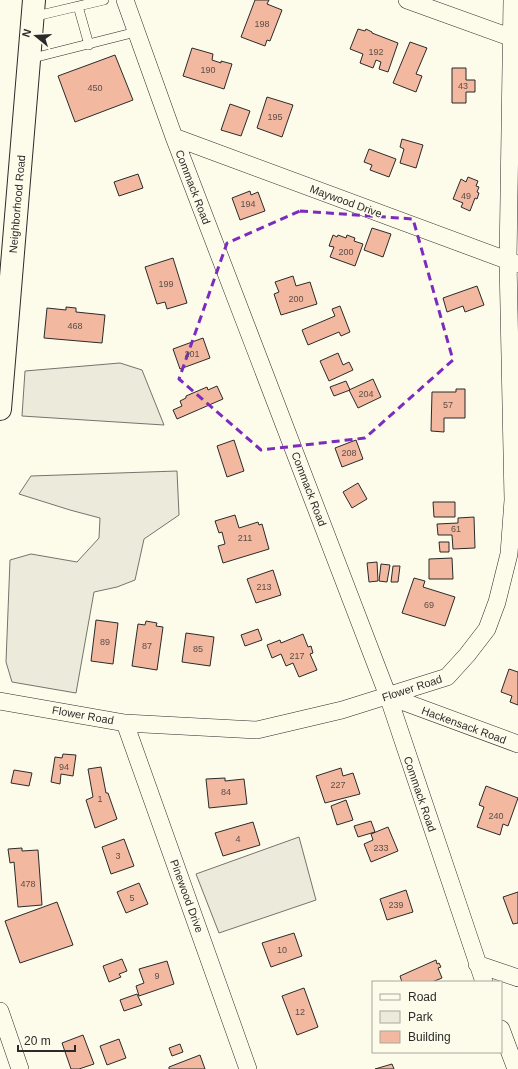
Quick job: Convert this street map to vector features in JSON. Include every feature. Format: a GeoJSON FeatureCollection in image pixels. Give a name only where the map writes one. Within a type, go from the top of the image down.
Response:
{"type":"FeatureCollection","features":[{"type":"Feature","properties":{"kind":"main road","name":"Neighborhood Road"},"geometry":{"type":"LineString","coordinates":[[0,408],[33,8]]}},
{"type":"Feature","properties":{"kind":"street","name":"Commack Road"},"geometry":{"type":"LineString","coordinates":[[125,0],[174,137],[388,696],[484,981]]}},
{"type":"Feature","properties":{"kind":"street"},"geometry":{"type":"LineString","coordinates":[[407,0],[515,39]]}},
{"type":"Feature","properties":{"kind":"street","name":"Flower Road"},"geometry":{"type":"LineString","coordinates":[[0,701],[125,723],[257,730],[342,710],[447,677],[467,655],[487,629],[497,602],[509,554],[516,500],[513,263],[515,39],[512,0]]}},
{"type":"Feature","properties":{"kind":"street","name":"Maywood Drive"},"geometry":{"type":"LineString","coordinates":[[174,137],[513,263]]}},
{"type":"Feature","properties":{"kind":"street","name":"Hackensack Road"},"geometry":{"type":"LineString","coordinates":[[388,696],[518,744]]}},
{"type":"Feature","properties":{"kind":"street","name":"Pinewood Drive"},"geometry":{"type":"LineString","coordinates":[[125,723],[248,1069]]}},
{"type":"Feature","properties":{"kind":"street"},"geometry":{"type":"LineString","coordinates":[[477,964],[518,978]]}},
{"type":"Feature","properties":{"kind":"street"},"geometry":{"type":"LineString","coordinates":[[0,1011],[20,1069]]}},
{"type":"Feature","properties":{"kind":"street"},"geometry":{"type":"LineString","coordinates":[[502,1032],[516,1069]]}},
{"type":"Feature","properties":{"kind":"lane"},"geometry":{"type":"LineString","coordinates":[[33,8],[78,6],[104,0]]}},
{"type":"Feature","properties":{"kind":"lane"},"geometry":{"type":"LineString","coordinates":[[78,6],[89,45]]}},
{"type":"Feature","properties":{"kind":"lane"},"geometry":{"type":"LineString","coordinates":[[29,59],[136,32]]}},
{"type":"Feature","properties":{"kind":"highlighted area"},"geometry":{"type":"Polygon","coordinates":[[[300,211],[413,219],[453,360],[365,438],[261,450],[179,379],[227,243],[300,211]]]}},
{"type":"Feature","properties":{"kind":"green space"},"geometry":{"type":"Polygon","coordinates":[[[120,363],[142,370],[164,425],[22,416],[25,371],[120,363]]]}},
{"type":"Feature","properties":{"kind":"green space"},"geometry":{"type":"Polygon","coordinates":[[[177,471],[179,515],[144,539],[135,580],[117,587],[94,592],[76,693],[12,682],[6,662],[10,560],[31,554],[77,562],[99,538],[100,518],[19,494],[31,476],[177,471]]]}},
{"type":"Feature","properties":{"kind":"green space"},"geometry":{"type":"Polygon","coordinates":[[[299,837],[316,900],[219,933],[196,874],[299,837]]]}},
{"type":"Feature","properties":{"kind":"building"},"geometry":{"type":"Polygon","coordinates":[[[255,0],[269,0],[267,4],[282,10],[270,41],[267,40],[265,46],[241,37],[255,0]]]}},
{"type":"Feature","properties":{"kind":"building"},"geometry":{"type":"Polygon","coordinates":[[[358,29],[365,31],[366,29],[372,33],[398,43],[388,72],[379,69],[381,62],[376,60],[373,68],[360,63],[363,54],[350,49],[358,29]]]}},
{"type":"Feature","properties":{"kind":"building"},"geometry":{"type":"Polygon","coordinates":[[[410,42],[427,48],[416,74],[422,76],[416,92],[393,83],[410,42]]]}},
{"type":"Feature","properties":{"kind":"building"},"geometry":{"type":"Polygon","coordinates":[[[192,48],[213,54],[212,60],[232,64],[224,89],[183,76],[192,48]]]}},
{"type":"Feature","properties":{"kind":"building"},"geometry":{"type":"Polygon","coordinates":[[[115,55],[133,100],[75,122],[58,76],[115,55]]]}},
{"type":"Feature","properties":{"kind":"building"},"geometry":{"type":"Polygon","coordinates":[[[452,68],[466,68],[466,80],[475,80],[475,92],[466,92],[466,103],[452,103],[452,68]]]}},
{"type":"Feature","properties":{"kind":"building"},"geometry":{"type":"Polygon","coordinates":[[[267,97],[293,105],[282,137],[257,128],[267,97]]]}},
{"type":"Feature","properties":{"kind":"building"},"geometry":{"type":"Polygon","coordinates":[[[230,104],[250,111],[241,136],[221,130],[230,104]]]}},
{"type":"Feature","properties":{"kind":"building"},"geometry":{"type":"Polygon","coordinates":[[[402,139],[423,145],[416,168],[400,163],[404,149],[400,147],[402,139]]]}},
{"type":"Feature","properties":{"kind":"building"},"geometry":{"type":"Polygon","coordinates":[[[369,149],[396,159],[389,177],[370,170],[372,165],[364,162],[369,149]]]}},
{"type":"Feature","properties":{"kind":"building"},"geometry":{"type":"Polygon","coordinates":[[[138,174],[143,188],[119,196],[114,182],[138,174]]]}},
{"type":"Feature","properties":{"kind":"building"},"geometry":{"type":"Polygon","coordinates":[[[468,177],[478,181],[476,186],[479,187],[477,199],[475,198],[470,211],[461,207],[463,203],[453,199],[461,179],[466,182],[468,177]]]}},
{"type":"Feature","properties":{"kind":"building"},"geometry":{"type":"Polygon","coordinates":[[[250,191],[251,195],[258,192],[265,211],[240,220],[232,198],[250,191]]]}},
{"type":"Feature","properties":{"kind":"building"},"geometry":{"type":"Polygon","coordinates":[[[372,228],[391,234],[383,257],[364,250],[372,228]]]}},
{"type":"Feature","properties":{"kind":"building"},"geometry":{"type":"Polygon","coordinates":[[[333,235],[346,238],[347,235],[355,238],[354,241],[363,244],[355,266],[330,257],[334,247],[329,246],[333,235]]]}},
{"type":"Feature","properties":{"kind":"building"},"geometry":{"type":"Polygon","coordinates":[[[173,258],[187,303],[167,309],[165,302],[157,304],[145,267],[173,258]]]}},
{"type":"Feature","properties":{"kind":"building"},"geometry":{"type":"Polygon","coordinates":[[[293,276],[296,286],[310,282],[317,304],[281,315],[274,294],[279,292],[275,282],[293,276]]]}},
{"type":"Feature","properties":{"kind":"building"},"geometry":{"type":"Polygon","coordinates":[[[477,286],[484,305],[465,312],[463,306],[447,312],[443,298],[477,286]]]}},
{"type":"Feature","properties":{"kind":"building"},"geometry":{"type":"Polygon","coordinates":[[[340,306],[350,332],[341,336],[339,332],[308,345],[302,330],[335,316],[332,309],[340,306]]]}},
{"type":"Feature","properties":{"kind":"building"},"geometry":{"type":"Polygon","coordinates":[[[66,307],[76,308],[76,312],[105,315],[102,343],[44,338],[47,308],[66,310],[66,307]]]}},
{"type":"Feature","properties":{"kind":"building"},"geometry":{"type":"Polygon","coordinates":[[[203,338],[210,358],[180,369],[173,349],[203,338]]]}},
{"type":"Feature","properties":{"kind":"building"},"geometry":{"type":"Polygon","coordinates":[[[338,353],[343,365],[349,362],[353,370],[329,381],[320,361],[338,353]]]}},
{"type":"Feature","properties":{"kind":"building"},"geometry":{"type":"Polygon","coordinates":[[[373,379],[381,397],[358,408],[349,390],[373,379]]]}},
{"type":"Feature","properties":{"kind":"building"},"geometry":{"type":"Polygon","coordinates":[[[346,381],[350,390],[334,396],[330,387],[346,381]]]}},
{"type":"Feature","properties":{"kind":"building"},"geometry":{"type":"Polygon","coordinates":[[[217,386],[223,399],[177,419],[173,410],[182,406],[180,401],[186,398],[186,396],[207,387],[208,390],[217,386]]]}},
{"type":"Feature","properties":{"kind":"building"},"geometry":{"type":"Polygon","coordinates":[[[456,389],[465,389],[465,418],[444,418],[444,432],[431,431],[432,392],[456,392],[456,389]]]}},
{"type":"Feature","properties":{"kind":"building"},"geometry":{"type":"Polygon","coordinates":[[[234,440],[244,471],[227,477],[217,446],[234,440]]]}},
{"type":"Feature","properties":{"kind":"building"},"geometry":{"type":"Polygon","coordinates":[[[356,440],[363,459],[342,467],[335,448],[356,440]]]}},
{"type":"Feature","properties":{"kind":"building"},"geometry":{"type":"Polygon","coordinates":[[[358,483],[367,499],[352,508],[343,492],[358,483]]]}},
{"type":"Feature","properties":{"kind":"building"},"geometry":{"type":"Polygon","coordinates":[[[433,502],[455,502],[455,517],[434,517],[433,502]]]}},
{"type":"Feature","properties":{"kind":"building"},"geometry":{"type":"Polygon","coordinates":[[[235,515],[239,528],[258,522],[259,525],[262,524],[269,549],[223,563],[218,546],[225,544],[222,532],[219,533],[215,521],[235,515]]]}},
{"type":"Feature","properties":{"kind":"building"},"geometry":{"type":"Polygon","coordinates":[[[474,517],[475,548],[453,549],[452,535],[438,535],[437,524],[458,523],[458,518],[474,517]]]}},
{"type":"Feature","properties":{"kind":"building"},"geometry":{"type":"Polygon","coordinates":[[[439,542],[449,542],[449,552],[440,552],[439,542]]]}},
{"type":"Feature","properties":{"kind":"building"},"geometry":{"type":"Polygon","coordinates":[[[452,558],[453,579],[429,579],[429,559],[452,558]]]}},
{"type":"Feature","properties":{"kind":"building"},"geometry":{"type":"Polygon","coordinates":[[[377,562],[378,581],[369,582],[367,563],[377,562]]]}},
{"type":"Feature","properties":{"kind":"building"},"geometry":{"type":"Polygon","coordinates":[[[381,564],[390,565],[387,582],[379,581],[381,564]]]}},
{"type":"Feature","properties":{"kind":"building"},"geometry":{"type":"Polygon","coordinates":[[[393,566],[400,566],[398,582],[391,582],[393,566]]]}},
{"type":"Feature","properties":{"kind":"building"},"geometry":{"type":"Polygon","coordinates":[[[273,570],[281,595],[256,603],[247,579],[273,570]]]}},
{"type":"Feature","properties":{"kind":"building"},"geometry":{"type":"Polygon","coordinates":[[[414,578],[425,581],[423,587],[455,597],[445,626],[402,613],[414,578]]]}},
{"type":"Feature","properties":{"kind":"building"},"geometry":{"type":"Polygon","coordinates":[[[96,620],[118,623],[113,664],[91,661],[96,620]]]}},
{"type":"Feature","properties":{"kind":"building"},"geometry":{"type":"Polygon","coordinates":[[[146,621],[157,623],[156,626],[163,627],[157,670],[132,666],[138,624],[145,625],[146,621]]]}},
{"type":"Feature","properties":{"kind":"building"},"geometry":{"type":"Polygon","coordinates":[[[258,629],[262,640],[245,646],[241,635],[258,629]]]}},
{"type":"Feature","properties":{"kind":"building"},"geometry":{"type":"Polygon","coordinates":[[[186,633],[214,637],[210,666],[182,662],[186,633]]]}},
{"type":"Feature","properties":{"kind":"building"},"geometry":{"type":"Polygon","coordinates":[[[303,634],[308,647],[311,646],[313,653],[310,654],[317,670],[299,677],[293,663],[286,666],[281,654],[272,658],[267,645],[280,640],[281,643],[303,634]]]}},
{"type":"Feature","properties":{"kind":"building"},"geometry":{"type":"Polygon","coordinates":[[[509,669],[518,672],[518,705],[510,702],[512,696],[501,692],[509,669]]]}},
{"type":"Feature","properties":{"kind":"building"},"geometry":{"type":"Polygon","coordinates":[[[63,754],[76,755],[73,776],[61,774],[60,784],[51,782],[55,757],[62,758],[63,754]]]}},
{"type":"Feature","properties":{"kind":"building"},"geometry":{"type":"Polygon","coordinates":[[[101,767],[106,793],[108,793],[117,819],[95,828],[86,800],[93,797],[88,769],[101,767]]]}},
{"type":"Feature","properties":{"kind":"building"},"geometry":{"type":"Polygon","coordinates":[[[341,768],[343,776],[353,773],[360,794],[325,803],[316,776],[341,768]]]}},
{"type":"Feature","properties":{"kind":"building"},"geometry":{"type":"Polygon","coordinates":[[[14,770],[32,773],[29,786],[11,783],[14,770]]]}},
{"type":"Feature","properties":{"kind":"building"},"geometry":{"type":"Polygon","coordinates":[[[225,778],[225,781],[244,779],[247,804],[209,808],[206,779],[225,778]]]}},
{"type":"Feature","properties":{"kind":"building"},"geometry":{"type":"Polygon","coordinates":[[[486,786],[518,798],[508,826],[503,824],[500,835],[477,827],[484,807],[479,805],[486,786]]]}},
{"type":"Feature","properties":{"kind":"building"},"geometry":{"type":"Polygon","coordinates":[[[346,800],[353,820],[337,825],[331,806],[346,800]]]}},
{"type":"Feature","properties":{"kind":"building"},"geometry":{"type":"Polygon","coordinates":[[[371,821],[375,832],[358,837],[354,826],[371,821]]]}},
{"type":"Feature","properties":{"kind":"building"},"geometry":{"type":"Polygon","coordinates":[[[253,822],[260,845],[223,856],[215,833],[253,822]]]}},
{"type":"Feature","properties":{"kind":"building"},"geometry":{"type":"Polygon","coordinates":[[[388,827],[398,851],[371,862],[364,844],[373,840],[371,834],[388,827]]]}},
{"type":"Feature","properties":{"kind":"building"},"geometry":{"type":"Polygon","coordinates":[[[124,839],[134,866],[111,874],[102,847],[124,839]]]}},
{"type":"Feature","properties":{"kind":"building"},"geometry":{"type":"Polygon","coordinates":[[[22,848],[22,851],[38,850],[42,905],[18,907],[14,862],[10,863],[8,849],[22,848]]]}},
{"type":"Feature","properties":{"kind":"building"},"geometry":{"type":"Polygon","coordinates":[[[139,883],[148,904],[126,913],[117,892],[139,883]]]}},
{"type":"Feature","properties":{"kind":"building"},"geometry":{"type":"Polygon","coordinates":[[[406,890],[413,912],[387,920],[380,899],[406,890]]]}},
{"type":"Feature","properties":{"kind":"building"},"geometry":{"type":"Polygon","coordinates":[[[518,892],[518,923],[513,924],[503,897],[518,892]]]}},
{"type":"Feature","properties":{"kind":"building"},"geometry":{"type":"Polygon","coordinates":[[[57,902],[73,945],[20,963],[5,921],[57,902]]]}},
{"type":"Feature","properties":{"kind":"building"},"geometry":{"type":"Polygon","coordinates":[[[294,933],[302,956],[271,967],[262,943],[294,933]]]}},
{"type":"Feature","properties":{"kind":"building"},"geometry":{"type":"Polygon","coordinates":[[[122,959],[127,971],[119,974],[121,977],[109,982],[103,966],[122,959]]]}},
{"type":"Feature","properties":{"kind":"building"},"geometry":{"type":"Polygon","coordinates":[[[436,960],[437,964],[439,963],[441,967],[438,968],[442,978],[434,981],[402,981],[400,976],[436,960]]]}},
{"type":"Feature","properties":{"kind":"building"},"geometry":{"type":"Polygon","coordinates":[[[167,961],[174,984],[139,996],[136,986],[144,983],[139,969],[167,961]]]}},
{"type":"Feature","properties":{"kind":"building"},"geometry":{"type":"Polygon","coordinates":[[[304,988],[318,1027],[297,1035],[282,996],[304,988]]]}},
{"type":"Feature","properties":{"kind":"building"},"geometry":{"type":"Polygon","coordinates":[[[137,994],[142,1005],[124,1011],[120,1000],[137,994]]]}},
{"type":"Feature","properties":{"kind":"building"},"geometry":{"type":"Polygon","coordinates":[[[83,1035],[94,1064],[79,1069],[71,1069],[62,1043],[83,1035]]]}},
{"type":"Feature","properties":{"kind":"building"},"geometry":{"type":"Polygon","coordinates":[[[119,1039],[126,1058],[107,1065],[100,1046],[119,1039]]]}},
{"type":"Feature","properties":{"kind":"building"},"geometry":{"type":"Polygon","coordinates":[[[180,1044],[183,1052],[172,1056],[169,1048],[180,1044]]]}},
{"type":"Feature","properties":{"kind":"building"},"geometry":{"type":"Polygon","coordinates":[[[200,1055],[205,1069],[169,1069],[169,1067],[200,1055]]]}},
{"type":"Feature","properties":{"kind":"building"},"geometry":{"type":"Polygon","coordinates":[[[392,1064],[394,1069],[375,1069],[392,1064]]]}}]}
